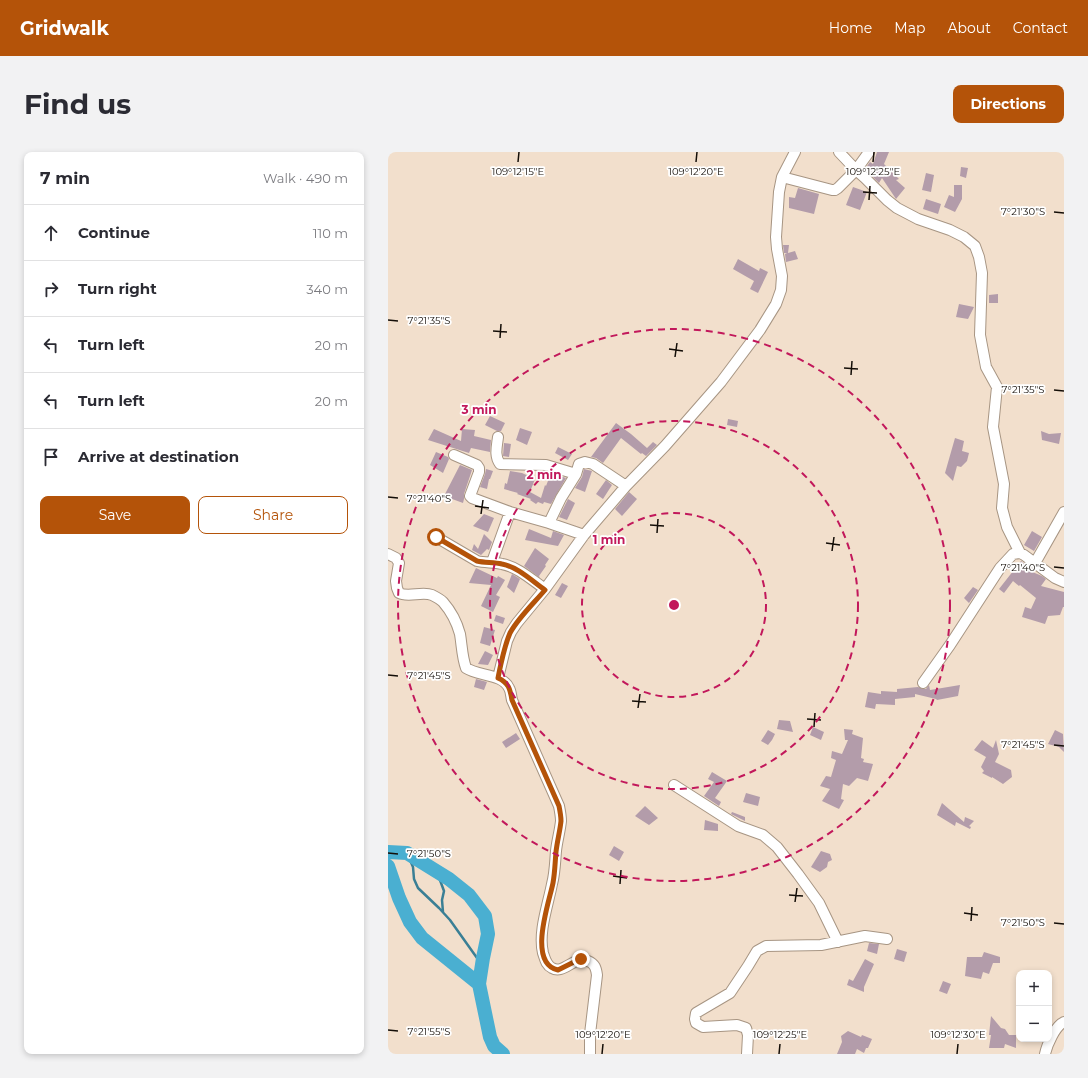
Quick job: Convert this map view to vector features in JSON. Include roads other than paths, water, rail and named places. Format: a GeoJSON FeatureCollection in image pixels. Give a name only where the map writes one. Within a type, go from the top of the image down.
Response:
{"type":"FeatureCollection","features":[{"type":"Feature","properties":{"kind":"street"},"geometry":{"type":"LineString","coordinates":[[498,678],[507,641],[516,623],[545,590],[584,535],[626,486],[665,446],[720,382],[760,330],[776,304],[782,283],[776,237],[777,211],[782,177],[795,152]]}},
{"type":"Feature","properties":{"kind":"street"},"geometry":{"type":"LineString","coordinates":[[839,152],[896,208],[918,219],[950,230],[964,237],[975,246],[982,273],[980,335],[986,367],[997,387],[993,427],[1004,484],[1002,508],[1007,527],[1020,554]]}},
{"type":"Feature","properties":{"kind":"street"},"geometry":{"type":"LineString","coordinates":[[782,177],[835,190],[856,170],[869,152]]}},
{"type":"Feature","properties":{"kind":"street"},"geometry":{"type":"LineString","coordinates":[[498,437],[496,456],[500,464],[546,465],[576,474]]}},
{"type":"Feature","properties":{"kind":"street"},"geometry":{"type":"LineString","coordinates":[[454,455],[478,465],[479,472],[470,496],[472,498],[510,512],[584,535]]}},
{"type":"Feature","properties":{"kind":"street"},"geometry":{"type":"LineString","coordinates":[[549,523],[561,498],[576,474],[579,464],[585,462],[591,463],[626,486]]}},
{"type":"Feature","properties":{"kind":"street"},"geometry":{"type":"LineString","coordinates":[[492,562],[510,512]]}},
{"type":"Feature","properties":{"kind":"street"},"geometry":{"type":"LineString","coordinates":[[1035,563],[1064,512]]}},
{"type":"Feature","properties":{"kind":"street"},"geometry":{"type":"LineString","coordinates":[[436,537],[482,563],[492,562],[509,566],[545,590]]}},
{"type":"Feature","properties":{"kind":"street"},"geometry":{"type":"LineString","coordinates":[[388,554],[396,558],[399,563],[396,581],[399,593],[405,595],[418,593],[430,594],[440,599],[452,615],[459,633],[466,668],[498,678],[509,687],[512,700],[559,806],[561,821],[553,882],[543,926],[542,949],[546,962],[554,969],[562,969],[581,959],[586,960],[595,966],[597,975],[590,1034],[590,1054]]}},
{"type":"Feature","properties":{"kind":"street"},"geometry":{"type":"LineString","coordinates":[[923,683],[950,645],[1000,568],[1013,554],[1020,554],[1055,578],[1064,582]]}},
{"type":"Feature","properties":{"kind":"street"},"geometry":{"type":"LineString","coordinates":[[674,785],[738,826],[763,835],[777,847],[819,903],[838,942]]}},
{"type":"Feature","properties":{"kind":"street"},"geometry":{"type":"LineString","coordinates":[[747,1054],[748,1035],[746,1028],[737,1026],[703,1027],[696,1023],[695,1019],[696,1013],[730,994],[757,951],[766,946],[821,945],[865,936],[887,939]]}},
{"type":"Feature","properties":{"kind":"street"},"geometry":{"type":"LineString","coordinates":[[1045,1054],[1054,1033],[1060,1023],[1064,1022]]}},
{"type":"Feature","properties":{"kind":"waterway"},"geometry":{"type":"LineString","coordinates":[[388,852],[407,853],[449,879],[469,895],[485,916],[488,934],[479,984],[490,1037],[494,1046],[503,1054]]}},
{"type":"Feature","properties":{"kind":"waterway"},"geometry":{"type":"LineString","coordinates":[[407,853],[413,867],[414,879],[418,888],[450,920],[482,965]]}},
{"type":"Feature","properties":{"kind":"waterway"},"geometry":{"type":"LineString","coordinates":[[388,866],[399,898],[410,922],[422,938],[479,984]]}},
{"type":"Feature","properties":{"kind":"waterway"},"geometry":{"type":"LineString","coordinates":[[437,872],[444,891],[442,900],[443,912]]}}]}
